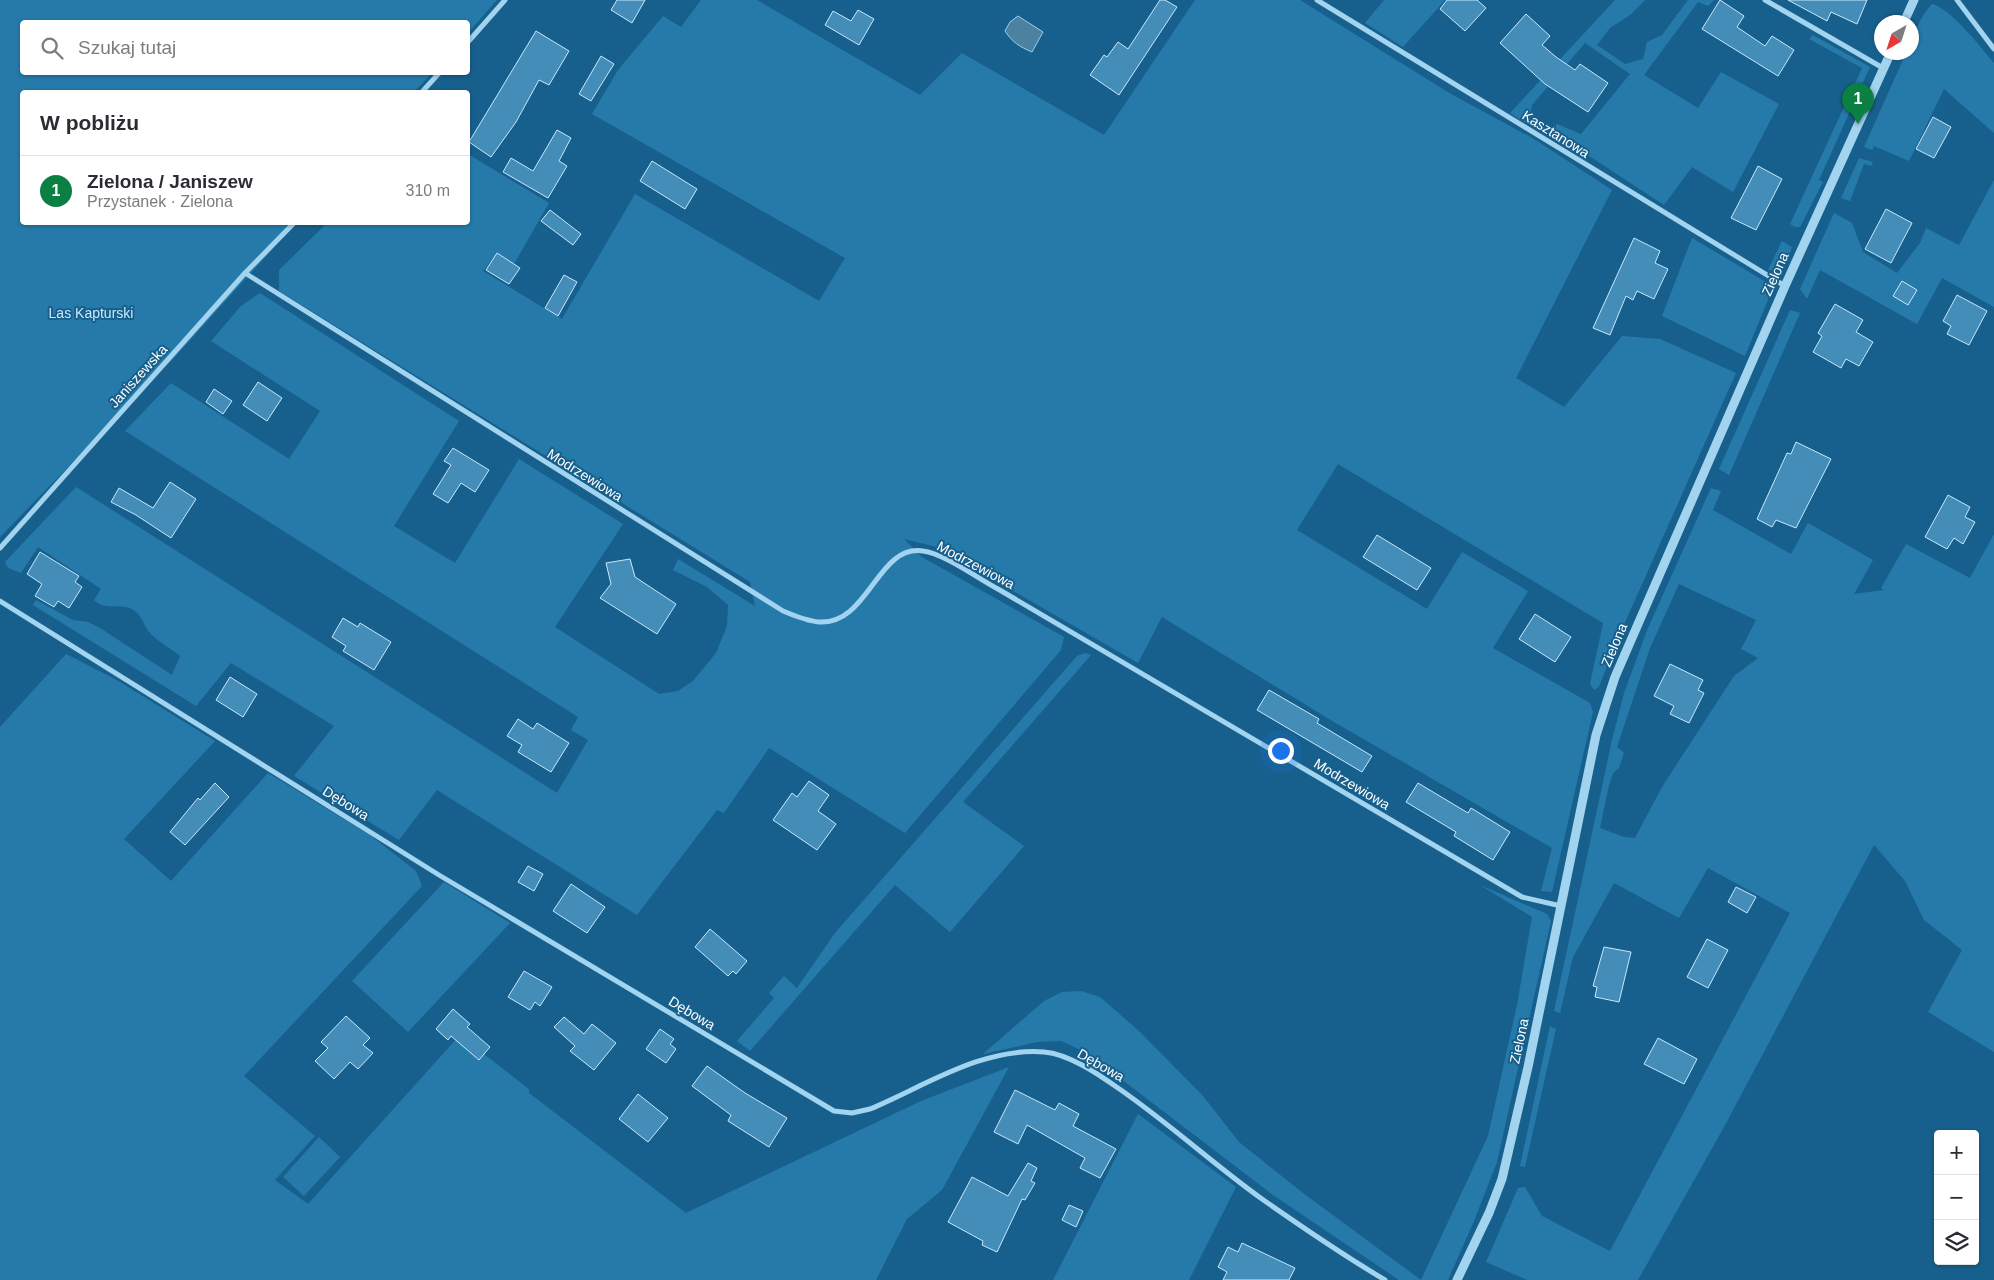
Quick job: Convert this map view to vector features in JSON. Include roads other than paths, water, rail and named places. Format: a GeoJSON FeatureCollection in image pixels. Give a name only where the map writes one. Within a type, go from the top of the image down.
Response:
{"type":"FeatureCollection","features":[{"type":"Feature","properties":{"kind":"street"},"geometry":{"type":"LineString","coordinates":[[470,40],[505,0]]}},
{"type":"Feature","properties":{"kind":"street","name":"Kasztanowa"},"geometry":{"type":"LineString","coordinates":[[1317,0],[1785,286]]}},
{"type":"Feature","properties":{"kind":"street"},"geometry":{"type":"LineString","coordinates":[[1765,0],[1884,68]]}},
{"type":"Feature","properties":{"kind":"street"},"geometry":{"type":"LineString","coordinates":[[1907,15],[1914,0]]}},
{"type":"Feature","properties":{"kind":"street"},"geometry":{"type":"LineString","coordinates":[[1957,0],[1994,48]]}},
{"type":"Feature","properties":{"kind":"street","name":"Zielona"},"geometry":{"type":"LineString","coordinates":[[1457,1280],[1489,1214],[1502,1180],[1596,735],[1615,678],[1785,286],[1888,60]]}},
{"type":"Feature","properties":{"kind":"street"},"geometry":{"type":"LineString","coordinates":[[424,90],[437,75]]}},
{"type":"Feature","properties":{"kind":"street","name":"Janiszewska"},"geometry":{"type":"LineString","coordinates":[[0,548],[245,273],[292,225]]}},
{"type":"Feature","properties":{"kind":"street","name":"Modrzewiowa"},"geometry":{"type":"LineString","coordinates":[[245,273],[783,611],[807,620],[834,621],[847,614],[857,604],[896,557],[909,550],[925,550],[1015,599],[1522,897],[1561,906]]}},
{"type":"Feature","properties":{"kind":"street","name":"Dębowa"},"geometry":{"type":"LineString","coordinates":[[0,601],[439,875],[834,1111],[852,1113],[870,1109],[972,1063],[1009,1053],[1046,1052],[1081,1064],[1112,1083],[1161,1117],[1261,1198],[1385,1280]]}},
{"type":"Feature","properties":{"kind":"place","name":"Zielona / Janiszew"},"geometry":{"type":"Point","coordinates":[1858,124]}},
{"type":"Feature","properties":{"kind":"park label","name":"Las Kapturski"},"geometry":{"type":"Point","coordinates":[91,313]}}]}
